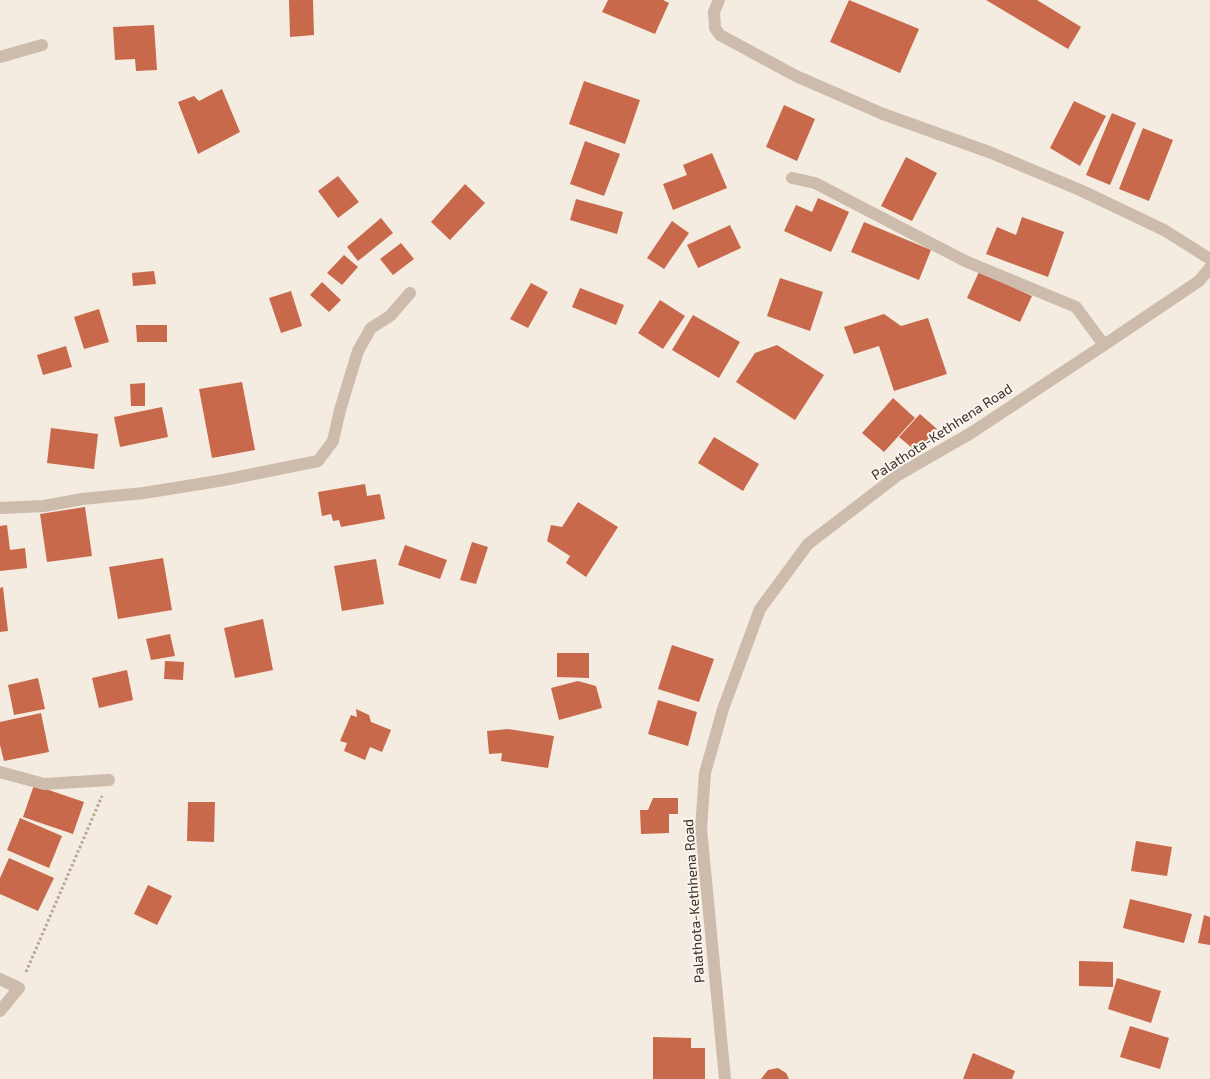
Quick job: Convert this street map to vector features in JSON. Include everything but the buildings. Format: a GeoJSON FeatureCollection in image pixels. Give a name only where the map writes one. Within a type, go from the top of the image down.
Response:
{"type":"FeatureCollection","features":[{"type":"Feature","properties":{"kind":"street"},"geometry":{"type":"LineString","coordinates":[[719,0],[714,12],[715,28],[720,35],[796,76],[883,114],[989,152],[1080,190],[1164,230],[1210,259]]}},
{"type":"Feature","properties":{"kind":"street"},"geometry":{"type":"LineString","coordinates":[[0,57],[42,45]]}},
{"type":"Feature","properties":{"kind":"street"},"geometry":{"type":"LineString","coordinates":[[792,178],[815,183],[965,261],[1076,307],[1104,345]]}},
{"type":"Feature","properties":{"kind":"street","name":"Palathota-Kethhena Road"},"geometry":{"type":"LineString","coordinates":[[725,1079],[701,829],[705,773],[723,710],[760,609],[808,544],[898,475],[971,433],[1055,375],[1104,345],[1199,281],[1210,268]]}},
{"type":"Feature","properties":{"kind":"street"},"geometry":{"type":"LineString","coordinates":[[0,508],[44,506],[82,499],[144,493],[318,461],[333,441],[358,350],[366,335],[371,328],[390,316],[410,293]]}},
{"type":"Feature","properties":{"kind":"street"},"geometry":{"type":"LineString","coordinates":[[0,772],[44,784],[109,780]]}},
{"type":"Feature","properties":{"kind":"street"},"geometry":{"type":"LineString","coordinates":[[0,979],[19,988],[0,1011]]}},
{"type":"Feature","properties":{"kind":"path"},"geometry":{"type":"LineString","coordinates":[[19,988],[109,780]]}}]}
